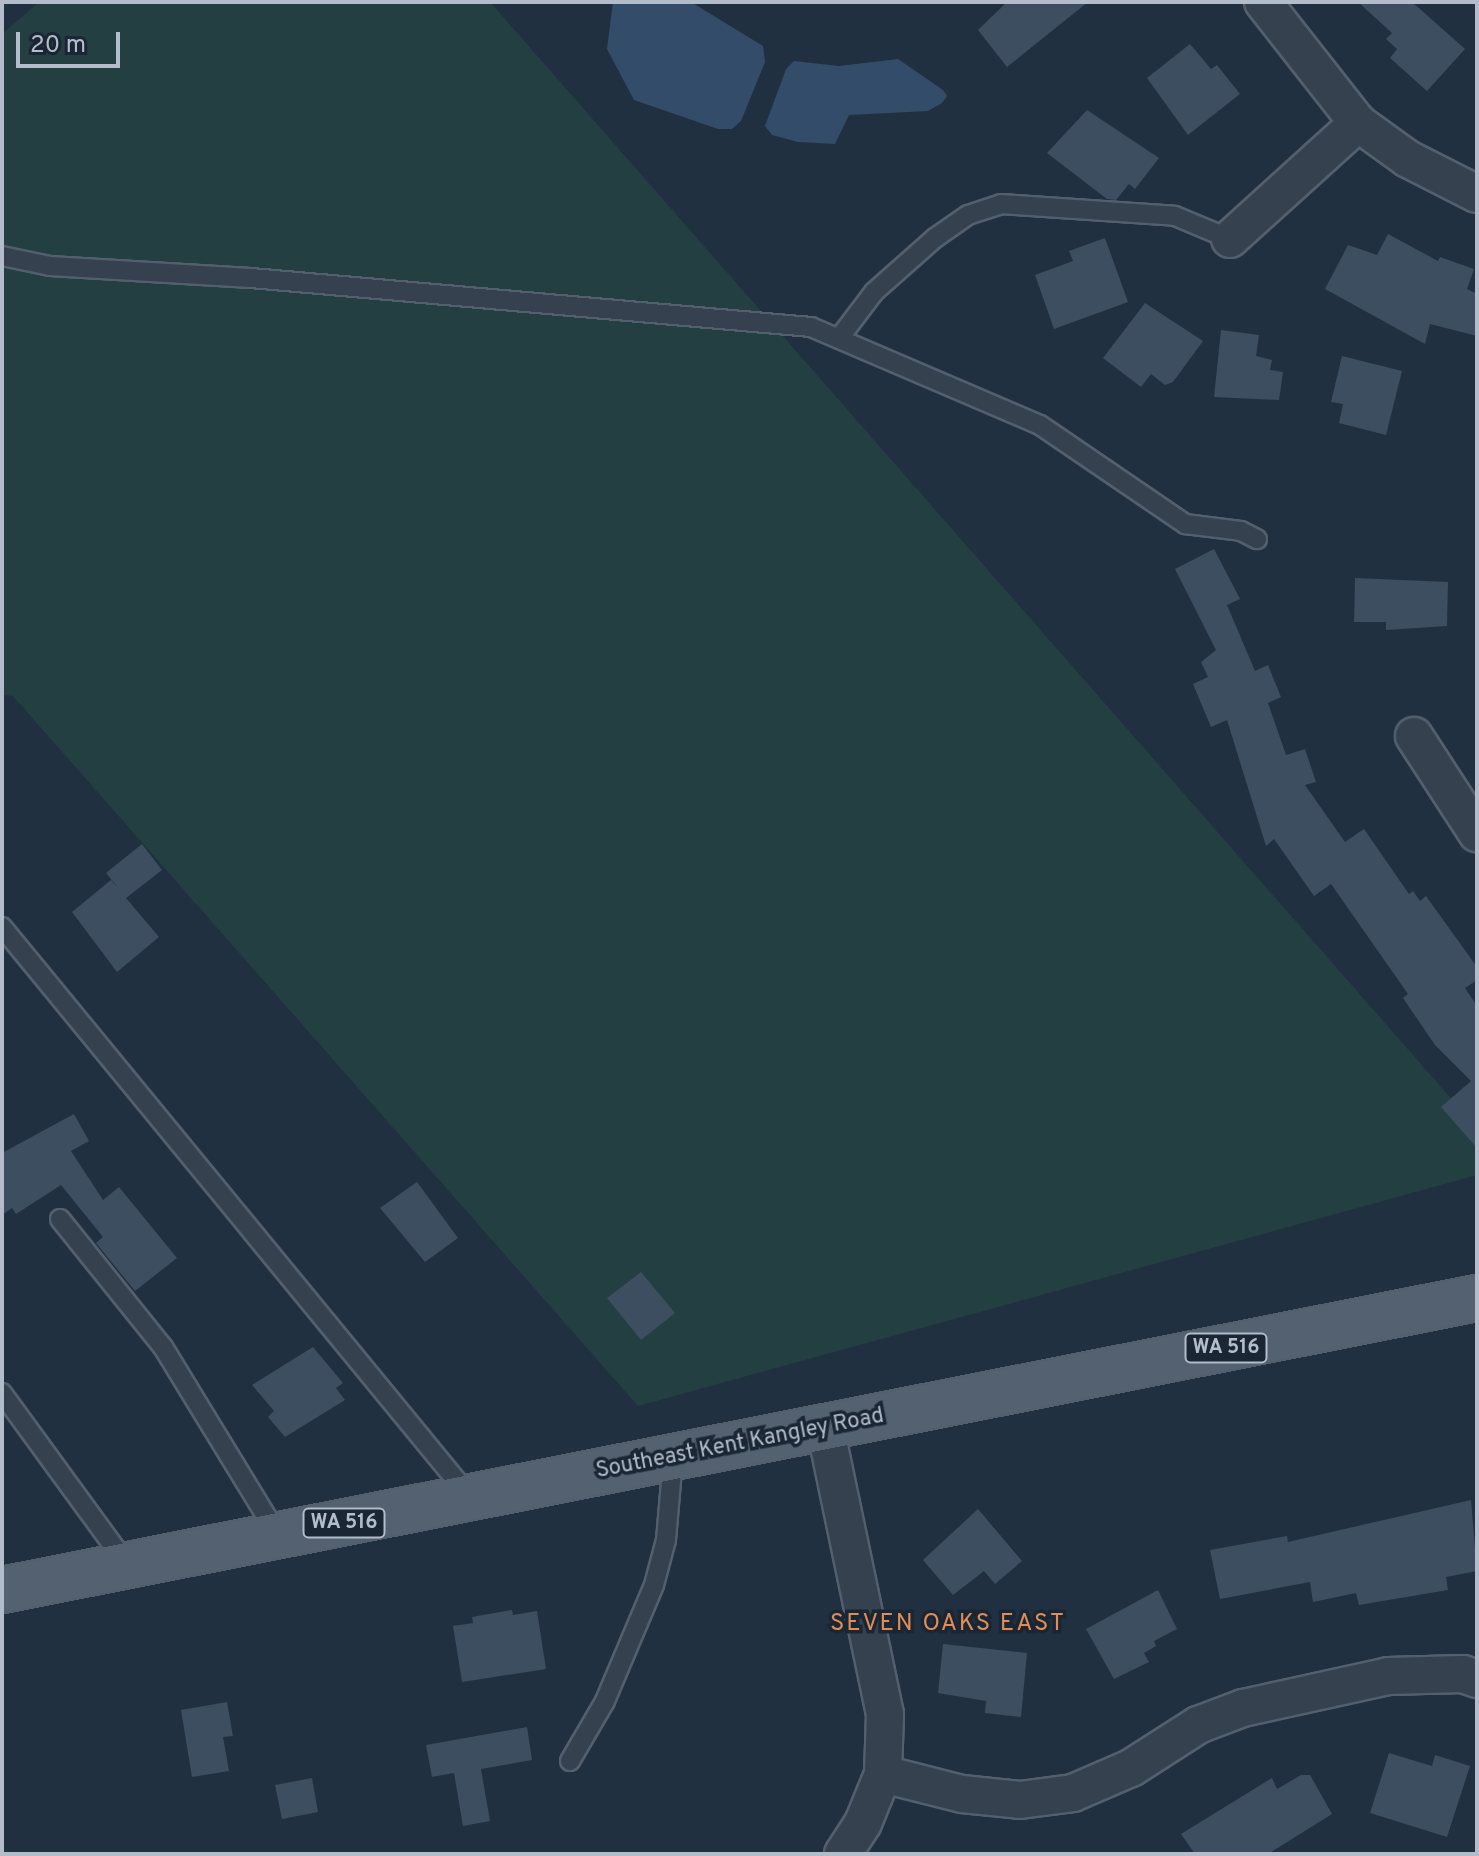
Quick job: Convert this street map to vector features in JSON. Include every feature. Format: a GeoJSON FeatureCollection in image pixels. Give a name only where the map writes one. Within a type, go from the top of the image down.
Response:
{"type":"FeatureCollection","features":[{"type":"Feature","properties":{"kind":"main road","name":"Southeast Kent Kangley Road"},"geometry":{"type":"LineString","coordinates":[[2,1590],[1477,1298]]}},
{"type":"Feature","properties":{"kind":"street"},"geometry":{"type":"LineString","coordinates":[[1263,2],[1358,123],[1408,159],[1477,194]]}},
{"type":"Feature","properties":{"kind":"street"},"geometry":{"type":"LineString","coordinates":[[1230,239],[1358,123]]}},
{"type":"Feature","properties":{"kind":"street"},"geometry":{"type":"LineString","coordinates":[[1414,736],[1477,833]]}},
{"type":"Feature","properties":{"kind":"street"},"geometry":{"type":"LineString","coordinates":[[825,1427],[885,1714],[883,1774],[863,1823],[843,1854]]}},
{"type":"Feature","properties":{"kind":"street"},"geometry":{"type":"LineString","coordinates":[[883,1774],[962,1794],[1020,1800],[1073,1793],[1131,1768],[1198,1725],[1243,1708],[1388,1676],[1463,1674],[1477,1679]]}},
{"type":"Feature","properties":{"kind":"lane"},"geometry":{"type":"LineString","coordinates":[[840,337],[874,292],[935,238],[968,215],[1001,204],[1175,216],[1230,239]]}},
{"type":"Feature","properties":{"kind":"lane"},"geometry":{"type":"LineString","coordinates":[[2,256],[50,266],[192,273],[811,327],[1040,425],[1185,524],[1241,531],[1257,539]]}},
{"type":"Feature","properties":{"kind":"lane"},"geometry":{"type":"LineString","coordinates":[[2,927],[471,1498]]}},
{"type":"Feature","properties":{"kind":"lane"},"geometry":{"type":"LineString","coordinates":[[60,1219],[163,1347],[279,1536]]}},
{"type":"Feature","properties":{"kind":"lane"},"geometry":{"type":"LineString","coordinates":[[2,1393],[128,1565]]}},
{"type":"Feature","properties":{"kind":"lane"},"geometry":{"type":"LineString","coordinates":[[570,1761],[605,1701],[654,1585],[666,1540],[673,1458]]}},
{"type":"Feature","properties":{"kind":"green space"},"geometry":{"type":"Polygon","coordinates":[[[39,2],[490,2],[1477,1128],[1477,1175],[638,1406],[13,696],[2,695],[2,34],[39,2]]]}},
{"type":"Feature","properties":{"kind":"water"},"geometry":{"type":"Polygon","coordinates":[[[613,2],[691,2],[763,46],[765,62],[741,121],[732,129],[718,129],[634,100],[607,49],[613,2]]]}},
{"type":"Feature","properties":{"kind":"water"},"geometry":{"type":"Polygon","coordinates":[[[898,59],[943,90],[947,96],[942,103],[928,111],[849,115],[835,144],[798,142],[772,135],[765,126],[786,69],[794,61],[839,66],[898,59]]]}},
{"type":"Feature","properties":{"kind":"building"},"geometry":{"type":"Polygon","coordinates":[[[1007,2],[1088,2],[1007,67],[978,30],[1007,2]]]}},
{"type":"Feature","properties":{"kind":"building"},"geometry":{"type":"Polygon","coordinates":[[[1358,2],[1412,2],[1465,49],[1427,91],[1390,58],[1397,49],[1386,39],[1392,33],[1358,2]]]}},
{"type":"Feature","properties":{"kind":"building"},"geometry":{"type":"Polygon","coordinates":[[[1190,44],[1211,69],[1217,65],[1240,94],[1188,135],[1147,78],[1190,44]]]}},
{"type":"Feature","properties":{"kind":"building"},"geometry":{"type":"Polygon","coordinates":[[[1087,110],[1159,158],[1135,189],[1129,184],[1116,200],[1107,199],[1047,153],[1087,110]]]}},
{"type":"Feature","properties":{"kind":"building"},"geometry":{"type":"Polygon","coordinates":[[[1388,234],[1438,261],[1440,257],[1474,269],[1467,289],[1477,294],[1477,336],[1430,324],[1425,344],[1325,289],[1348,245],[1377,255],[1388,234]]]}},
{"type":"Feature","properties":{"kind":"building"},"geometry":{"type":"Polygon","coordinates":[[[1105,238],[1128,302],[1054,329],[1035,275],[1073,261],[1069,251],[1105,238]]]}},
{"type":"Feature","properties":{"kind":"building"},"geometry":{"type":"Polygon","coordinates":[[[1145,303],[1203,341],[1173,382],[1165,385],[1151,374],[1141,387],[1103,358],[1145,303]]]}},
{"type":"Feature","properties":{"kind":"building"},"geometry":{"type":"Polygon","coordinates":[[[1221,330],[1259,335],[1256,356],[1272,360],[1270,370],[1283,372],[1279,400],[1214,397],[1221,330]]]}},
{"type":"Feature","properties":{"kind":"building"},"geometry":{"type":"Polygon","coordinates":[[[1342,356],[1402,371],[1386,435],[1339,423],[1343,404],[1331,402],[1342,356]]]}},
{"type":"Feature","properties":{"kind":"building"},"geometry":{"type":"Polygon","coordinates":[[[1214,549],[1240,599],[1227,605],[1255,671],[1268,665],[1281,697],[1268,703],[1286,755],[1305,749],[1316,782],[1305,785],[1345,842],[1364,829],[1409,894],[1413,891],[1420,901],[1426,896],[1477,967],[1477,980],[1465,988],[1477,1006],[1477,1148],[1441,1107],[1471,1081],[1435,1045],[1403,998],[1408,994],[1331,884],[1314,896],[1274,839],[1266,846],[1227,720],[1211,727],[1193,684],[1208,677],[1201,662],[1216,650],[1175,569],[1214,549]]]}},
{"type":"Feature","properties":{"kind":"building"},"geometry":{"type":"Polygon","coordinates":[[[1355,578],[1448,582],[1447,626],[1386,630],[1386,622],[1354,622],[1355,578]]]}},
{"type":"Feature","properties":{"kind":"building"},"geometry":{"type":"Polygon","coordinates":[[[142,844],[162,870],[126,898],[159,937],[117,972],[72,912],[111,880],[120,890],[106,873],[142,844]]]}},
{"type":"Feature","properties":{"kind":"building"},"geometry":{"type":"Polygon","coordinates":[[[74,1114],[89,1141],[71,1151],[103,1200],[119,1187],[177,1258],[135,1291],[96,1243],[103,1237],[61,1185],[16,1214],[12,1208],[2,1215],[2,1153],[74,1114]]]}},
{"type":"Feature","properties":{"kind":"building"},"geometry":{"type":"Polygon","coordinates":[[[417,1182],[458,1238],[425,1262],[380,1208],[417,1182]]]}},
{"type":"Feature","properties":{"kind":"building"},"geometry":{"type":"Polygon","coordinates":[[[641,1272],[675,1313],[641,1340],[607,1298],[641,1272]]]}},
{"type":"Feature","properties":{"kind":"building"},"geometry":{"type":"Polygon","coordinates":[[[313,1347],[343,1383],[336,1388],[345,1400],[285,1437],[268,1417],[274,1411],[252,1385],[313,1347]]]}},
{"type":"Feature","properties":{"kind":"building"},"geometry":{"type":"Polygon","coordinates":[[[1471,1500],[1477,1571],[1446,1577],[1448,1590],[1359,1605],[1356,1593],[1313,1602],[1310,1582],[1220,1599],[1210,1550],[1287,1536],[1288,1542],[1471,1500]]]}},
{"type":"Feature","properties":{"kind":"building"},"geometry":{"type":"Polygon","coordinates":[[[978,1509],[1022,1561],[995,1584],[984,1571],[953,1595],[923,1560],[978,1509]]]}},
{"type":"Feature","properties":{"kind":"building"},"geometry":{"type":"Polygon","coordinates":[[[1158,1590],[1177,1629],[1154,1641],[1156,1646],[1144,1653],[1149,1662],[1114,1679],[1086,1629],[1158,1590]]]}},
{"type":"Feature","properties":{"kind":"building"},"geometry":{"type":"Polygon","coordinates":[[[512,1610],[513,1615],[537,1611],[546,1669],[462,1682],[453,1626],[473,1623],[472,1617],[512,1610]]]}},
{"type":"Feature","properties":{"kind":"building"},"geometry":{"type":"Polygon","coordinates":[[[943,1644],[1027,1653],[1021,1717],[985,1713],[986,1701],[938,1693],[943,1644]]]}},
{"type":"Feature","properties":{"kind":"building"},"geometry":{"type":"Polygon","coordinates":[[[227,1702],[233,1736],[223,1737],[229,1771],[192,1777],[181,1710],[227,1702]]]}},
{"type":"Feature","properties":{"kind":"building"},"geometry":{"type":"Polygon","coordinates":[[[527,1727],[532,1760],[481,1769],[490,1821],[463,1826],[454,1773],[432,1777],[426,1745],[527,1727]]]}},
{"type":"Feature","properties":{"kind":"building"},"geometry":{"type":"Polygon","coordinates":[[[1389,1753],[1432,1766],[1435,1755],[1470,1766],[1447,1837],[1370,1813],[1389,1753]]]}},
{"type":"Feature","properties":{"kind":"building"},"geometry":{"type":"Polygon","coordinates":[[[1301,1775],[1310,1775],[1332,1814],[1268,1854],[1195,1854],[1181,1834],[1272,1778],[1277,1789],[1301,1775]]]}},
{"type":"Feature","properties":{"kind":"building"},"geometry":{"type":"Polygon","coordinates":[[[312,1778],[318,1812],[282,1819],[275,1785],[312,1778]]]}},
{"type":"Feature","properties":{"kind":"district","name":"SEVEN OAKS EAST"},"geometry":{"type":"Point","coordinates":[948,1625]}}]}
